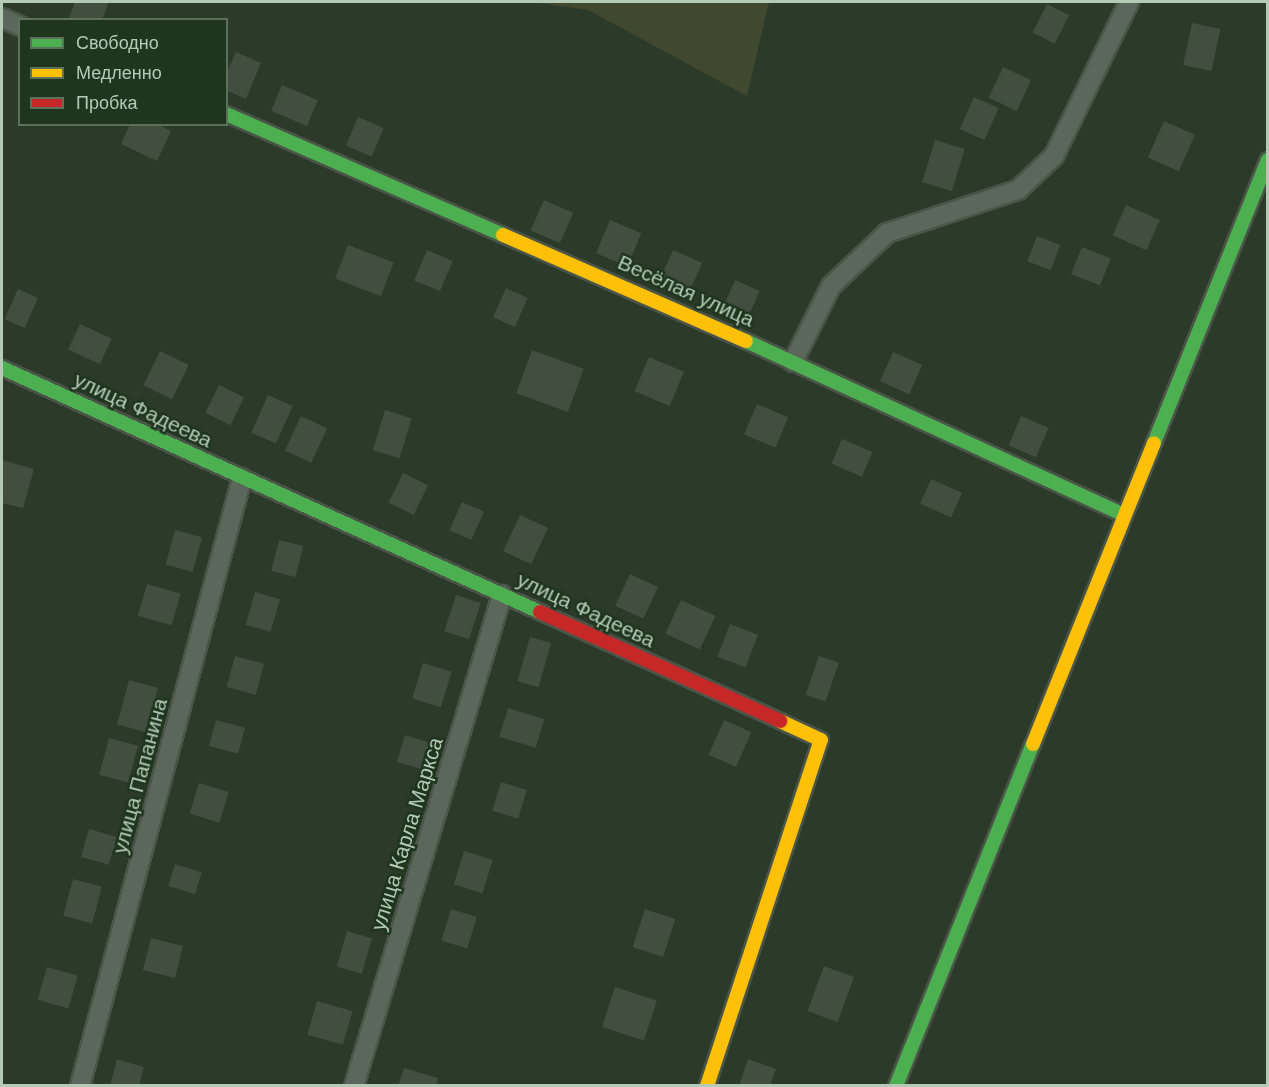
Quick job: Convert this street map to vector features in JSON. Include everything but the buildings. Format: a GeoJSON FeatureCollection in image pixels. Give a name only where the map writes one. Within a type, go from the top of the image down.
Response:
{"type":"FeatureCollection","features":[{"type":"Feature","properties":{"kind":"street"},"geometry":{"type":"LineString","coordinates":[[793,362],[831,286],[887,233],[1018,190],[1054,156],[1129,2]]}},
{"type":"Feature","properties":{"kind":"street"},"geometry":{"type":"LineString","coordinates":[[2,18],[18,25]]}},
{"type":"Feature","properties":{"kind":"street","name":"Весёлая улица"},"geometry":{"type":"LineString","coordinates":[[228,115],[793,362],[982,453],[1124,515]]}},
{"type":"Feature","properties":{"kind":"street"},"geometry":{"type":"LineString","coordinates":[[897,1086],[1268,160]]}},
{"type":"Feature","properties":{"kind":"street","name":"улица Фадеева"},"geometry":{"type":"LineString","coordinates":[[2,368],[821,740],[707,1086]]}},
{"type":"Feature","properties":{"kind":"street","name":"улица Папанина"},"geometry":{"type":"LineString","coordinates":[[80,1086],[242,478]]}},
{"type":"Feature","properties":{"kind":"street","name":"улица Карла Маркса"},"geometry":{"type":"LineString","coordinates":[[354,1086],[502,595]]}},
{"type":"Feature","properties":{"kind":"green space"},"geometry":{"type":"Polygon","coordinates":[[[532,2],[769,2],[747,96],[588,10],[532,2]]]}},
{"type":"Feature","properties":{"kind":"traffic: fast"},"geometry":{"type":"LineString","coordinates":[[228,115],[503,235]]}},
{"type":"Feature","properties":{"kind":"traffic: fast"},"geometry":{"type":"LineString","coordinates":[[1154,443],[1268,160]]}},
{"type":"Feature","properties":{"kind":"traffic: fast"},"geometry":{"type":"LineString","coordinates":[[746,341],[1124,515]]}},
{"type":"Feature","properties":{"kind":"traffic: fast"},"geometry":{"type":"LineString","coordinates":[[2,368],[540,612]]}},
{"type":"Feature","properties":{"kind":"traffic: fast"},"geometry":{"type":"LineString","coordinates":[[896,1086],[1033,744]]}},
{"type":"Feature","properties":{"kind":"traffic: slow"},"geometry":{"type":"LineString","coordinates":[[503,235],[746,341]]}},
{"type":"Feature","properties":{"kind":"traffic: slow"},"geometry":{"type":"LineString","coordinates":[[1033,744],[1154,443]]}},
{"type":"Feature","properties":{"kind":"traffic: slow"},"geometry":{"type":"LineString","coordinates":[[707,1086],[821,740],[780,721]]}},
{"type":"Feature","properties":{"kind":"traffic: jam"},"geometry":{"type":"LineString","coordinates":[[540,612],[780,721]]}}]}
